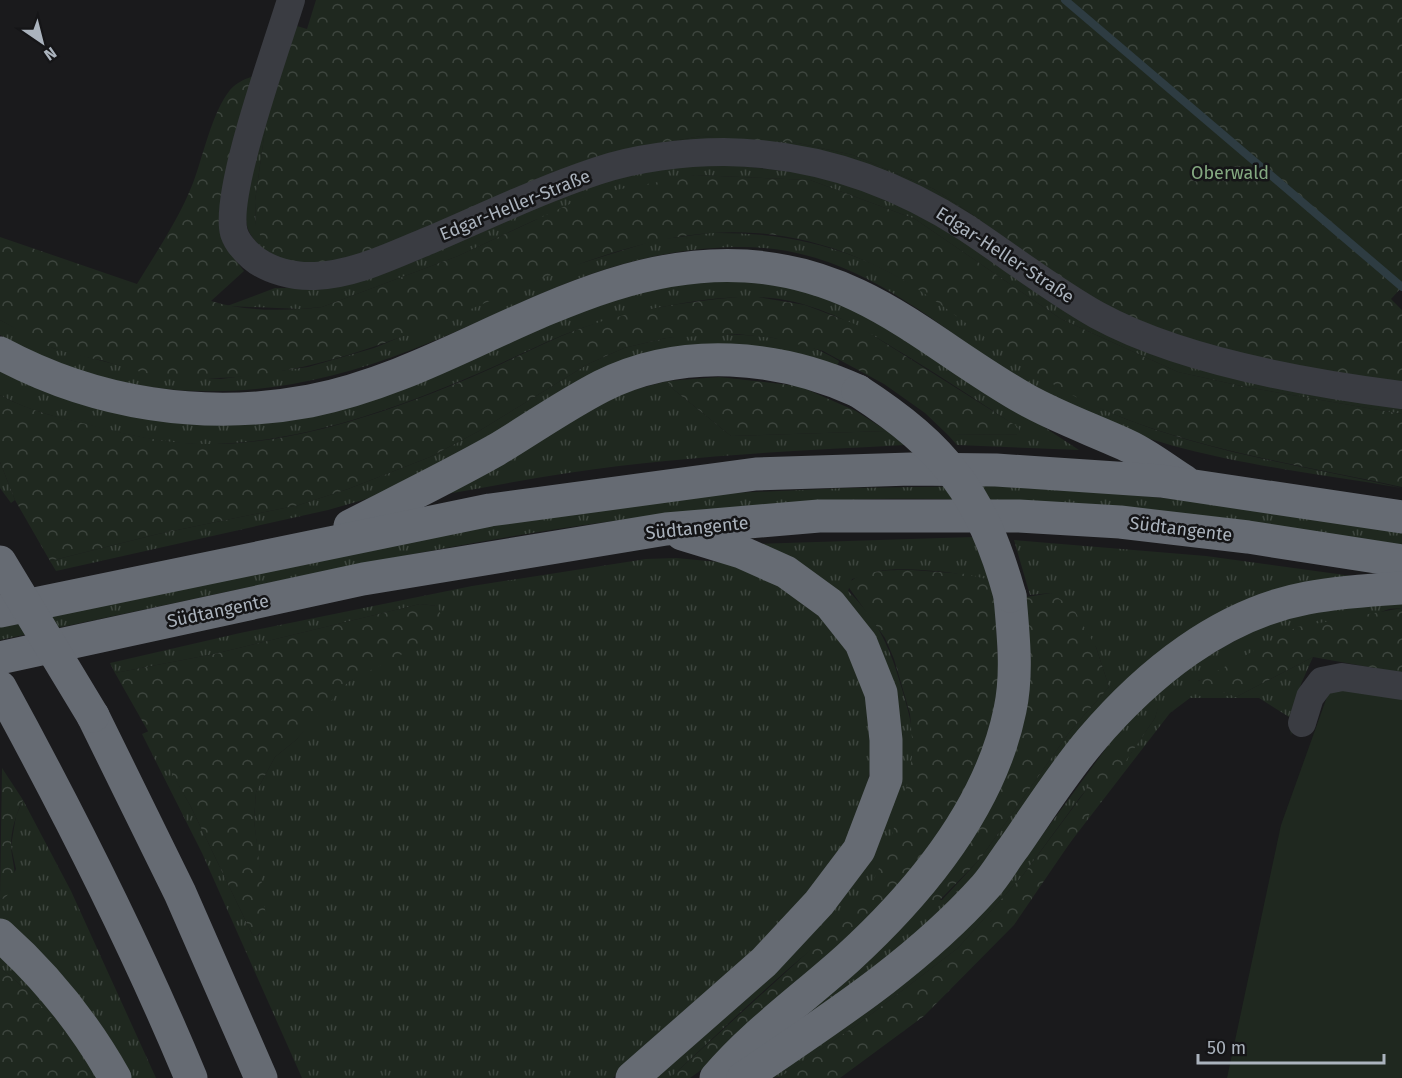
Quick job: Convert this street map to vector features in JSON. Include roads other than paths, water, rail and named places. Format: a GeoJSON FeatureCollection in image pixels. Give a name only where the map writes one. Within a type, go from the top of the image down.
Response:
{"type":"FeatureCollection","features":[{"type":"Feature","properties":{"kind":"highway"},"geometry":{"type":"LineString","coordinates":[[0,353],[62,382],[137,402],[213,410],[286,405],[339,393],[403,373],[585,293],[634,278],[690,267],[746,266],[797,274],[858,295],[909,322],[1011,392],[1071,423],[1127,445],[1190,485]]}},
{"type":"Feature","properties":{"kind":"highway"},"geometry":{"type":"LineString","coordinates":[[310,545],[444,480],[603,386],[658,366],[701,360],[751,361],[797,369],[829,378],[858,391],[894,414],[926,440],[956,476],[982,514],[999,554],[1010,596],[1015,652],[1010,710],[978,800],[946,850],[910,895],[849,957],[716,1078]]}},
{"type":"Feature","properties":{"kind":"highway"},"geometry":{"type":"LineString","coordinates":[[0,611],[310,545],[490,510],[756,474],[899,469],[985,470],[1190,485],[1402,517]]}},
{"type":"Feature","properties":{"kind":"highway","name":"Südtangente"},"geometry":{"type":"LineString","coordinates":[[0,658],[363,579],[666,529],[819,516],[1018,516],[1120,522],[1248,537],[1402,561]]}},
{"type":"Feature","properties":{"kind":"highway"},"geometry":{"type":"LineString","coordinates":[[632,1078],[764,962],[819,903],[859,850],[886,779],[886,740],[881,693],[861,643],[830,604],[786,572],[760,560],[666,529]]}},
{"type":"Feature","properties":{"kind":"highway"},"geometry":{"type":"LineString","coordinates":[[0,562],[93,716],[180,893],[261,1071]]}},
{"type":"Feature","properties":{"kind":"highway"},"geometry":{"type":"LineString","coordinates":[[743,1078],[873,989],[923,948],[986,886],[1091,740],[1152,678],[1186,650],[1228,626],[1265,610],[1305,598],[1402,588]]}},
{"type":"Feature","properties":{"kind":"highway"},"geometry":{"type":"LineString","coordinates":[[0,687],[107,889],[153,987],[191,1078]]}},
{"type":"Feature","properties":{"kind":"highway"},"geometry":{"type":"LineString","coordinates":[[0,935],[33,964],[70,1007],[115,1078]]}},
{"type":"Feature","properties":{"kind":"lane","name":"Edgar-Heller-Straße"},"geometry":{"type":"LineString","coordinates":[[291,0],[240,171],[232,213],[234,234],[238,242],[262,265],[279,271],[314,276],[353,270],[538,192],[603,169],[658,158],[722,152],[776,156],[818,161],[877,180],[916,198],[1097,315],[1151,340],[1218,361],[1402,395]]}},
{"type":"Feature","properties":{"kind":"lane"},"geometry":{"type":"LineString","coordinates":[[1302,723],[1310,697],[1322,681],[1342,677],[1402,686]]}},
{"type":"Feature","properties":{"kind":"waterway"},"geometry":{"type":"LineString","coordinates":[[1065,0],[1402,287]]}},
{"type":"Feature","properties":{"kind":"park label","name":"Oberwald"},"geometry":{"type":"Point","coordinates":[1230,173]}}]}
